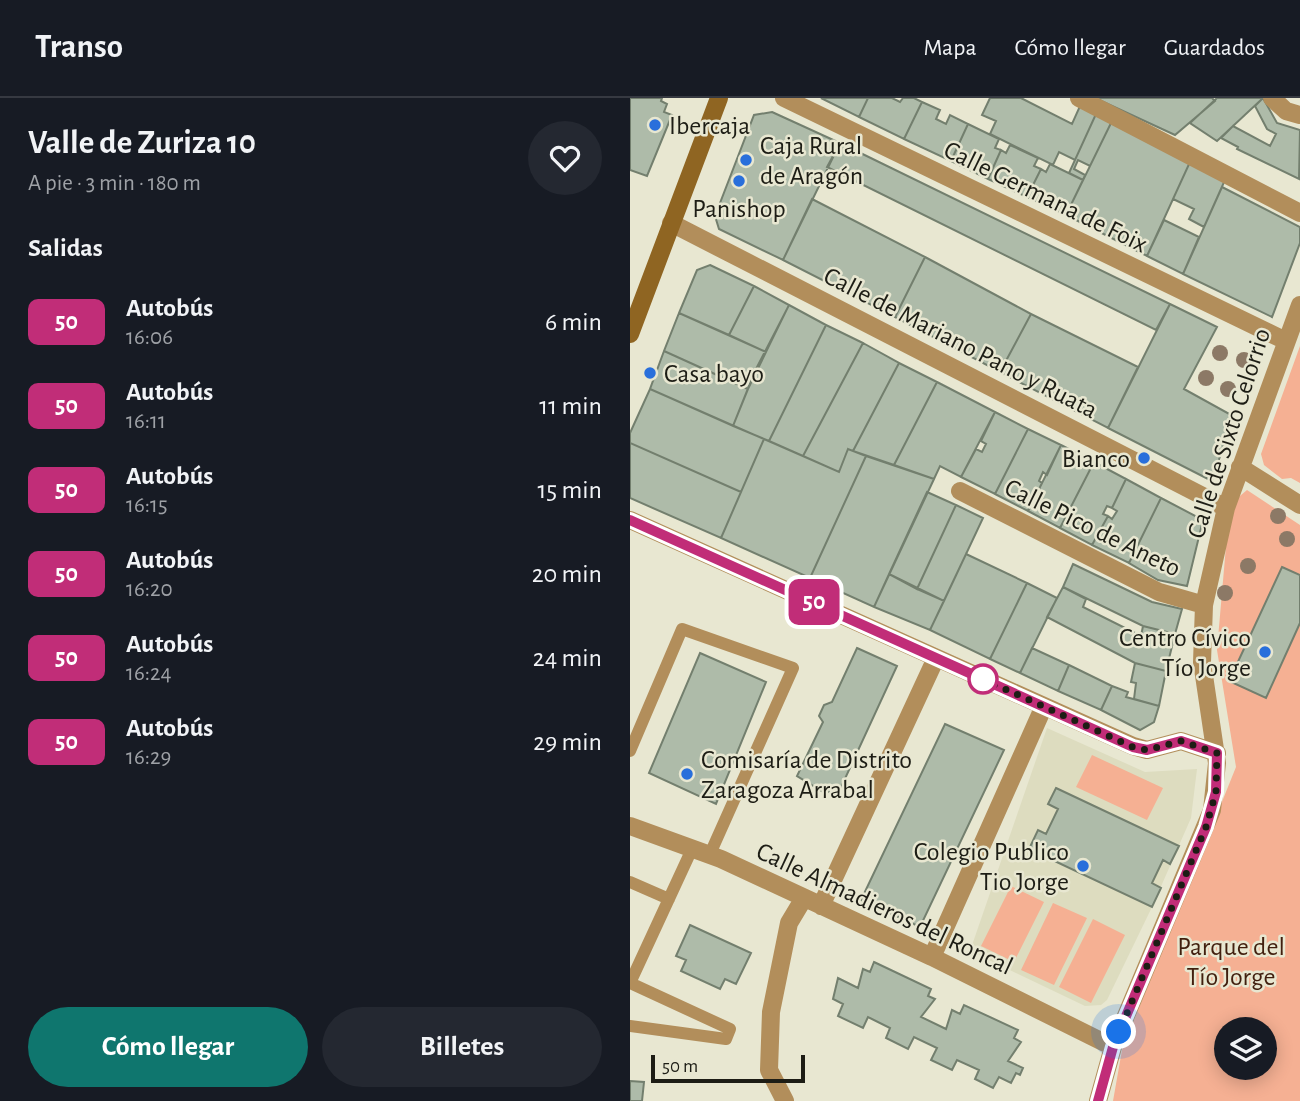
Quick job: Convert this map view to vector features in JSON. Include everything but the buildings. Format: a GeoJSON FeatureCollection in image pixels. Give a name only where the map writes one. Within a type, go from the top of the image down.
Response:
{"type":"FeatureCollection","features":[{"type":"Feature","properties":{"kind":"main road"},"geometry":{"type":"LineString","coordinates":[[630,333],[719,98]]}},
{"type":"Feature","properties":{"kind":"street","name":"Calle Germana de Foix"},"geometry":{"type":"LineString","coordinates":[[784,98],[1286,341]]}},
{"type":"Feature","properties":{"kind":"street"},"geometry":{"type":"LineString","coordinates":[[1079,98],[1300,213]]}},
{"type":"Feature","properties":{"kind":"street"},"geometry":{"type":"LineString","coordinates":[[1272,98],[1286,111],[1300,115]]}},
{"type":"Feature","properties":{"kind":"street","name":"Calle de Mariano Pano y Ruata"},"geometry":{"type":"LineString","coordinates":[[671,223],[1226,508]]}},
{"type":"Feature","properties":{"kind":"street","name":"Calle de Sixto Celorrio"},"geometry":{"type":"LineString","coordinates":[[1098,1101],[1113,1047],[1206,827],[1216,792],[1217,753],[1202,662],[1204,604],[1226,508],[1300,305]]}},
{"type":"Feature","properties":{"kind":"street"},"geometry":{"type":"LineString","coordinates":[[1240,467],[1300,505]]}},
{"type":"Feature","properties":{"kind":"street","name":"Calle Pico de Aneto"},"geometry":{"type":"LineString","coordinates":[[960,491],[1159,592],[1204,604]]}},
{"type":"Feature","properties":{"kind":"street"},"geometry":{"type":"LineString","coordinates":[[630,520],[1139,749],[1155,749],[1181,741],[1217,753]]}},
{"type":"Feature","properties":{"kind":"street"},"geometry":{"type":"LineString","coordinates":[[821,906],[936,657]]}},
{"type":"Feature","properties":{"kind":"street"},"geometry":{"type":"LineString","coordinates":[[932,957],[1044,706]]}},
{"type":"Feature","properties":{"kind":"street","name":"Calle Almadieros del Roncal"},"geometry":{"type":"LineString","coordinates":[[630,826],[710,854],[932,957],[1113,1047]]}},
{"type":"Feature","properties":{"kind":"street"},"geometry":{"type":"LineString","coordinates":[[785,1101],[769,1070],[771,1012],[789,923],[804,898]]}},
{"type":"Feature","properties":{"kind":"lane"},"geometry":{"type":"LineString","coordinates":[[630,751],[682,628],[793,668],[710,854]]}},
{"type":"Feature","properties":{"kind":"lane"},"geometry":{"type":"LineString","coordinates":[[630,1026],[726,1039],[730,1029],[630,983],[692,849]]}},
{"type":"Feature","properties":{"kind":"lane"},"geometry":{"type":"LineString","coordinates":[[630,882],[669,899]]}},
{"type":"Feature","properties":{"kind":"shaded area"},"geometry":{"type":"Polygon","coordinates":[[[1047,728],[1145,772],[1197,769],[1191,818],[1152,907],[1107,1000],[1101,1005],[1085,1006],[970,951],[1047,728]]]}},
{"type":"Feature","properties":{"kind":"green space"},"geometry":{"type":"Polygon","coordinates":[[[1300,346],[1300,483],[1291,478],[1282,479],[1264,465],[1261,454],[1300,346]]]}},
{"type":"Feature","properties":{"kind":"green space","name":"Parque del Tío Jorge"},"geometry":{"type":"Polygon","coordinates":[[[1247,490],[1300,525],[1300,1101],[1113,1101],[1122,1050],[1236,767],[1217,650],[1228,523],[1234,501],[1247,490]]]}},
{"type":"Feature","properties":{"kind":"green space"},"geometry":{"type":"Polygon","coordinates":[[[1092,755],[1163,788],[1147,820],[1076,787],[1092,755]]]}},
{"type":"Feature","properties":{"kind":"green space"},"geometry":{"type":"Polygon","coordinates":[[[1011,886],[1044,902],[1014,962],[981,946],[1011,886]]]}},
{"type":"Feature","properties":{"kind":"green space"},"geometry":{"type":"Polygon","coordinates":[[[1053,903],[1087,918],[1054,985],[1021,970],[1053,903]]]}},
{"type":"Feature","properties":{"kind":"green space"},"geometry":{"type":"Polygon","coordinates":[[[1093,919],[1125,935],[1091,1003],[1059,987],[1093,919]]]}},
{"type":"Feature","properties":{"kind":"bus line","name":"50"},"geometry":{"type":"LineString","coordinates":[[630,520],[1133,747],[1155,749],[1181,741],[1217,753],[1216,792],[1212,810],[1106,1064],[1098,1101]]}},
{"type":"Feature","properties":{"kind":"place","name":"Ibercaja"},"geometry":{"type":"Point","coordinates":[655,125]}},
{"type":"Feature","properties":{"kind":"place","name":"Caja Rural de Aragón"},"geometry":{"type":"Point","coordinates":[746,160]}},
{"type":"Feature","properties":{"kind":"place","name":"Panishop"},"geometry":{"type":"Point","coordinates":[739,181]}},
{"type":"Feature","properties":{"kind":"place","name":"Casa bayo"},"geometry":{"type":"Point","coordinates":[650,373]}},
{"type":"Feature","properties":{"kind":"place","name":"Bianco"},"geometry":{"type":"Point","coordinates":[1144,458]}},
{"type":"Feature","properties":{"kind":"place","name":"Centro Cívico Tío Jorge"},"geometry":{"type":"Point","coordinates":[1265,652]}},
{"type":"Feature","properties":{"kind":"place","name":"Comisaría de Distrito Zaragoza Arrabal"},"geometry":{"type":"Point","coordinates":[687,774]}},
{"type":"Feature","properties":{"kind":"place","name":"Colegio Publico Tio Jorge"},"geometry":{"type":"Point","coordinates":[1083,866]}},
{"type":"Feature","properties":{"kind":"route"},"geometry":{"type":"LineString","coordinates":[[983,679],[1139,749],[1155,749],[1181,741],[1217,753],[1216,792],[1212,810],[1119,1032]]}}]}
